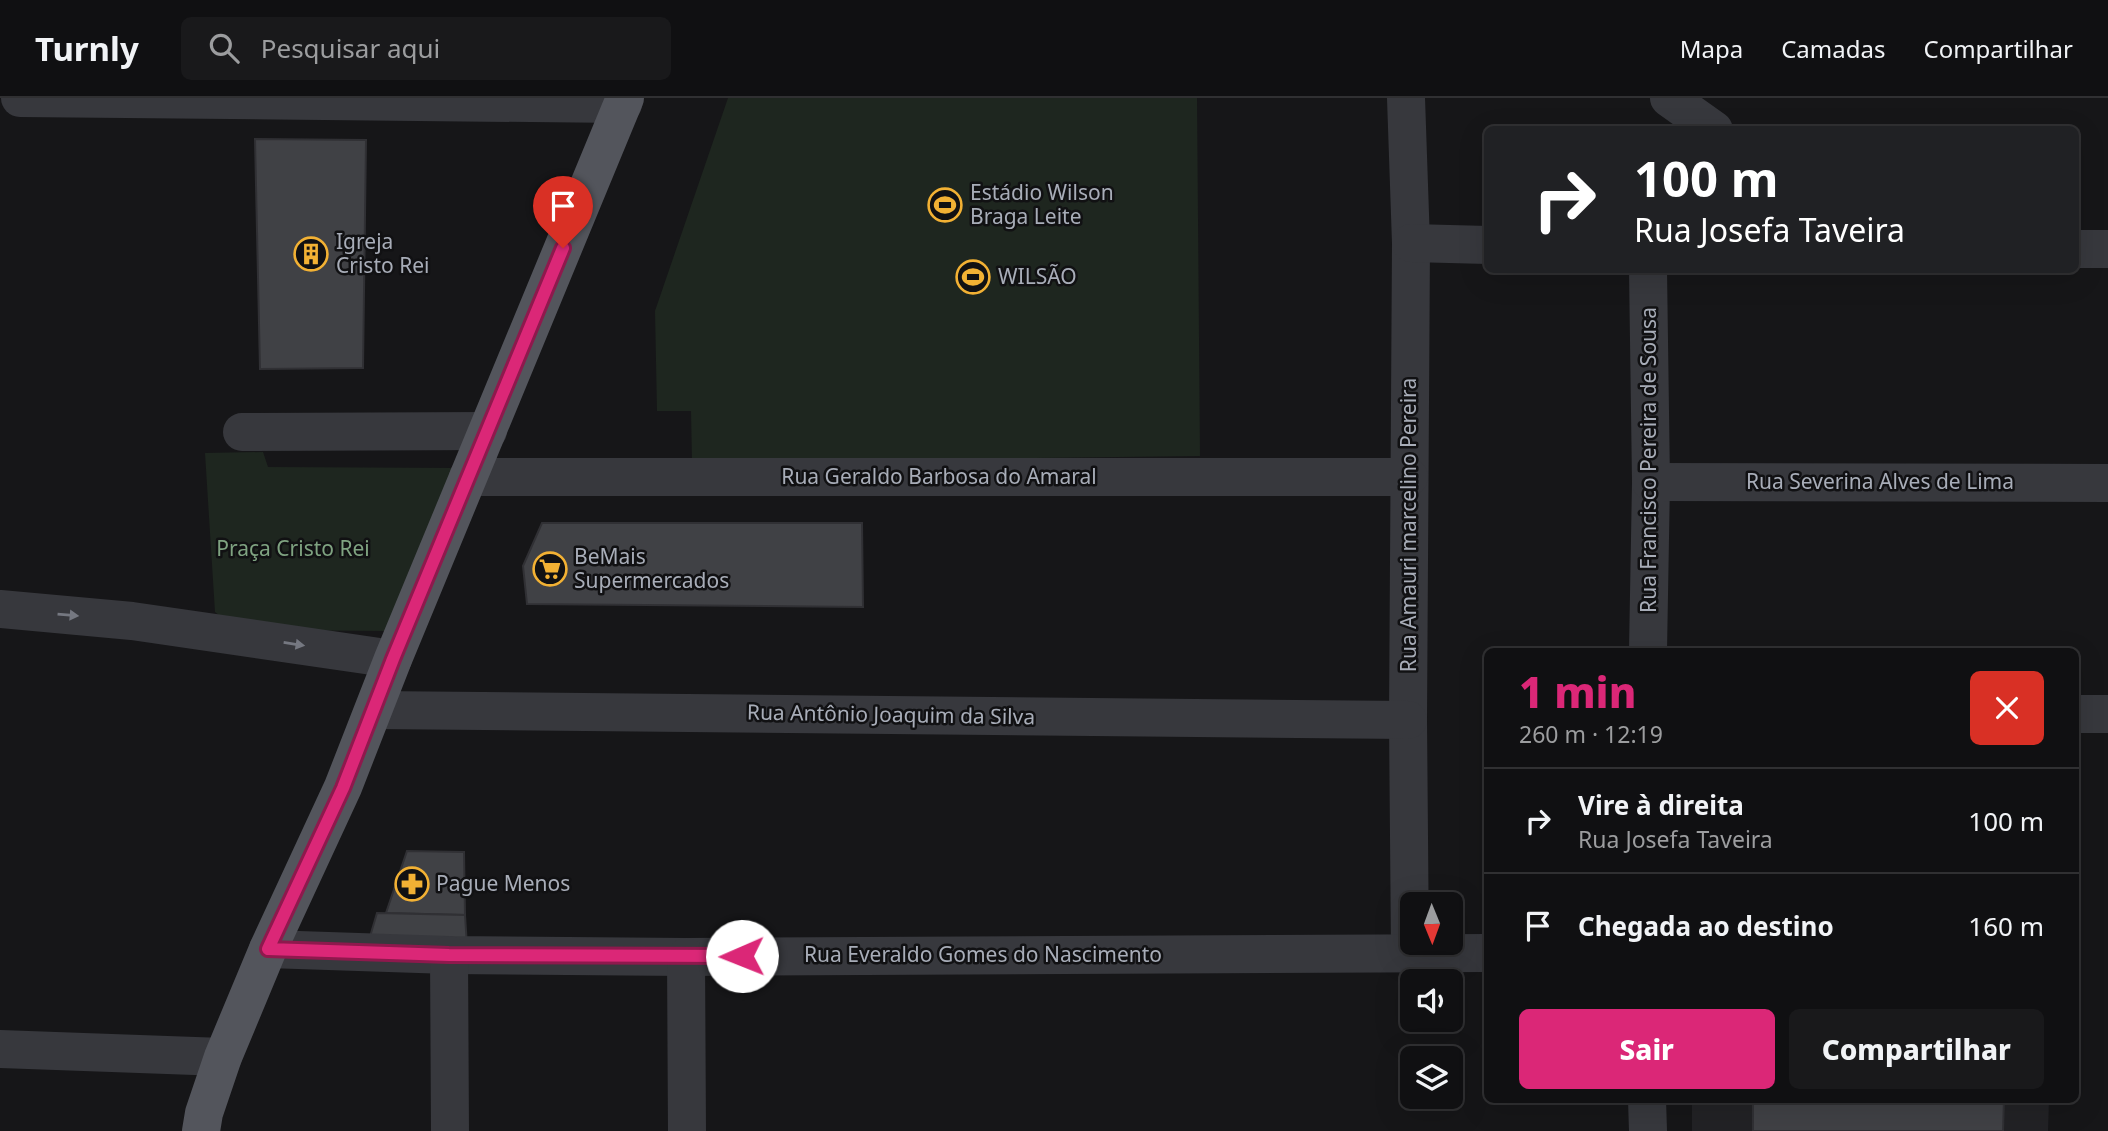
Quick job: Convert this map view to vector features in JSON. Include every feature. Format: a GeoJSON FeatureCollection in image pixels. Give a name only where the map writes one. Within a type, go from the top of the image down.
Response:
{"type":"FeatureCollection","features":[{"type":"Feature","properties":{"kind":"main road"},"geometry":{"type":"LineString","coordinates":[[201,1131],[204,1113],[223,1057],[268,949],[343,788],[393,659],[624,101]]}},
{"type":"Feature","properties":{"kind":"street"},"geometry":{"type":"LineString","coordinates":[[20,98],[624,101]]}},
{"type":"Feature","properties":{"kind":"street","name":"Rua Amauri marcelino Pereira"},"geometry":{"type":"LineString","coordinates":[[1406,98],[1411,243],[1409,892]]}},
{"type":"Feature","properties":{"kind":"street"},"geometry":{"type":"LineString","coordinates":[[1669,98],[1708,126]]}},
{"type":"Feature","properties":{"kind":"street"},"geometry":{"type":"LineString","coordinates":[[1411,243],[1484,245]]}},
{"type":"Feature","properties":{"kind":"street"},"geometry":{"type":"LineString","coordinates":[[2079,249],[2108,249]]}},
{"type":"Feature","properties":{"kind":"street","name":"Rua Francisco Pereira de Sousa"},"geometry":{"type":"LineString","coordinates":[[1648,273],[1651,482],[1648,648]]}},
{"type":"Feature","properties":{"kind":"street"},"geometry":{"type":"LineString","coordinates":[[242,432],[488,431]]}},
{"type":"Feature","properties":{"kind":"street","name":"Rua Geraldo Barbosa do Amaral"},"geometry":{"type":"LineString","coordinates":[[468,477],[1409,477]]}},
{"type":"Feature","properties":{"kind":"street","name":"Rua Severina Alves de Lima"},"geometry":{"type":"LineString","coordinates":[[1651,482],[2108,483]]}},
{"type":"Feature","properties":{"kind":"street"},"geometry":{"type":"LineString","coordinates":[[0,610],[157,624],[393,659]]}},
{"type":"Feature","properties":{"kind":"street","name":"Rua Antônio Joaquim da Silva"},"geometry":{"type":"LineString","coordinates":[[374,710],[1408,720]]}},
{"type":"Feature","properties":{"kind":"street"},"geometry":{"type":"LineString","coordinates":[[2079,714],[2108,714]]}},
{"type":"Feature","properties":{"kind":"street","name":"Rua Everaldo Gomes do Nascimento"},"geometry":{"type":"LineString","coordinates":[[268,949],[449,955],[686,957],[1400,952]]}},
{"type":"Feature","properties":{"kind":"street","name":"Rua Everaldo Gomes do Nascimento"},"geometry":{"type":"LineString","coordinates":[[1463,953],[1484,953]]}},
{"type":"Feature","properties":{"kind":"street"},"geometry":{"type":"LineString","coordinates":[[449,955],[450,1131]]}},
{"type":"Feature","properties":{"kind":"street"},"geometry":{"type":"LineString","coordinates":[[686,957],[687,1131]]}},
{"type":"Feature","properties":{"kind":"street"},"geometry":{"type":"LineString","coordinates":[[0,1049],[223,1057]]}},
{"type":"Feature","properties":{"kind":"street"},"geometry":{"type":"LineString","coordinates":[[1647,1103],[1648,1131]]}},
{"type":"Feature","properties":{"kind":"shaded area"},"geometry":{"type":"Polygon","coordinates":[[[1692,1103],[2049,1103],[2048,1131],[1692,1131],[1692,1103]]]}},
{"type":"Feature","properties":{"kind":"green space","name":"WILSÃO"},"geometry":{"type":"Polygon","coordinates":[[[728,98],[1197,98],[1200,456],[692,462],[691,411],[657,411],[655,311],[728,98]]]}},
{"type":"Feature","properties":{"kind":"green space","name":"Praça Cristo Rei"},"geometry":{"type":"Polygon","coordinates":[[[263,452],[268,467],[458,468],[387,631],[238,630],[215,612],[205,453],[263,452]]]}},
{"type":"Feature","properties":{"kind":"building","name":"Igreja Cristo Rei"},"geometry":{"type":"Polygon","coordinates":[[[255,139],[366,140],[363,368],[260,369],[255,139]]]}},
{"type":"Feature","properties":{"kind":"building"},"geometry":{"type":"Polygon","coordinates":[[[542,523],[862,523],[863,607],[527,604],[523,566],[542,523]]]}},
{"type":"Feature","properties":{"kind":"building"},"geometry":{"type":"Polygon","coordinates":[[[407,851],[464,852],[465,915],[386,913],[407,851]]]}},
{"type":"Feature","properties":{"kind":"building"},"geometry":{"type":"Polygon","coordinates":[[[377,913],[465,915],[467,946],[369,940],[377,913]]]}},
{"type":"Feature","properties":{"kind":"building"},"geometry":{"type":"Polygon","coordinates":[[[1753,1103],[2004,1103],[2003,1131],[1753,1131],[1753,1103]]]}},
{"type":"Feature","properties":{"kind":"place","name":"Estádio Wilson Braga Leite"},"geometry":{"type":"Point","coordinates":[945,205]}},
{"type":"Feature","properties":{"kind":"place","name":"Igreja Cristo Rei"},"geometry":{"type":"Point","coordinates":[311,254]}},
{"type":"Feature","properties":{"kind":"place","name":"WILSÃO"},"geometry":{"type":"Point","coordinates":[973,277]}},
{"type":"Feature","properties":{"kind":"place","name":"BeMais Supermercados"},"geometry":{"type":"Point","coordinates":[550,569]}},
{"type":"Feature","properties":{"kind":"place","name":"Pague Menos"},"geometry":{"type":"Point","coordinates":[412,884]}},
{"type":"Feature","properties":{"kind":"route"},"geometry":{"type":"LineString","coordinates":[[563,248],[393,659],[343,788],[268,949],[449,955],[742,956]]}}]}
